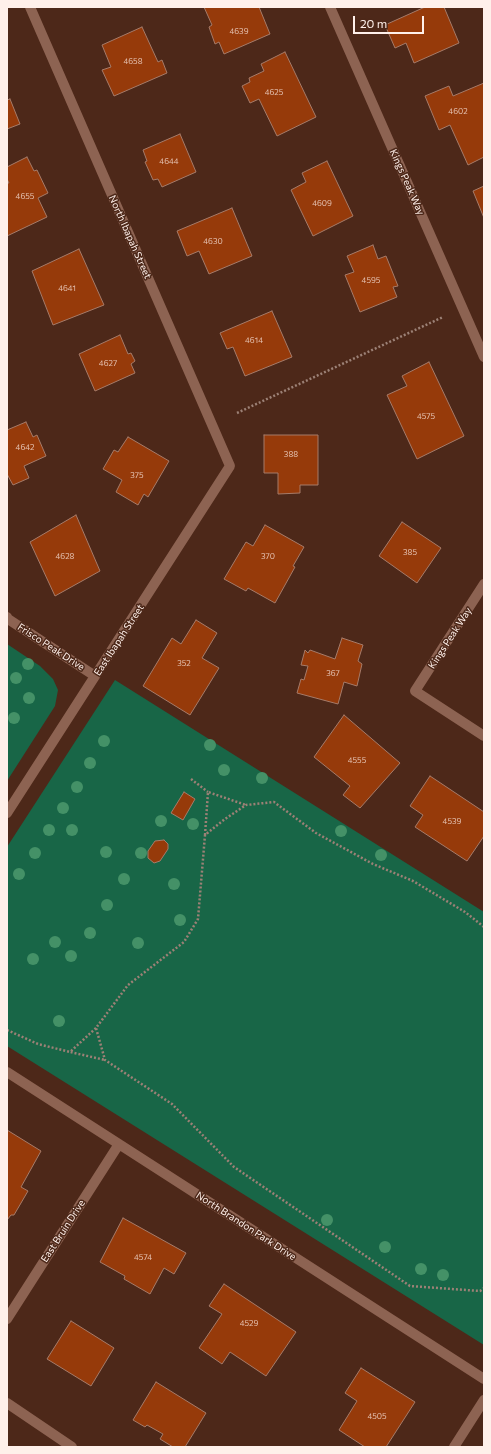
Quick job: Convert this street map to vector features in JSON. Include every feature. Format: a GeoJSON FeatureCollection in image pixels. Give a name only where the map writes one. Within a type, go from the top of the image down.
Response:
{"type":"FeatureCollection","features":[{"type":"Feature","properties":{"kind":"street","name":"North Ibapah Street"},"geometry":{"type":"LineString","coordinates":[[30,7],[230,466]]}},
{"type":"Feature","properties":{"kind":"street","name":"Kings Peak Way"},"geometry":{"type":"LineString","coordinates":[[330,7],[484,357]]}},
{"type":"Feature","properties":{"kind":"street","name":"East Ibapah Street"},"geometry":{"type":"LineString","coordinates":[[7,813],[230,466]]}},
{"type":"Feature","properties":{"kind":"street","name":"Kings Peak Way"},"geometry":{"type":"LineString","coordinates":[[484,584],[415,691],[484,736]]}},
{"type":"Feature","properties":{"kind":"street","name":"Frisco Peak Drive"},"geometry":{"type":"LineString","coordinates":[[7,617],[95,676]]}},
{"type":"Feature","properties":{"kind":"street","name":"North Brandon Park Drive"},"geometry":{"type":"LineString","coordinates":[[7,1072],[484,1379]]}},
{"type":"Feature","properties":{"kind":"street","name":"East Bruin Drive"},"geometry":{"type":"LineString","coordinates":[[7,1319],[119,1144]]}},
{"type":"Feature","properties":{"kind":"street"},"geometry":{"type":"LineString","coordinates":[[454,1447],[484,1400]]}},
{"type":"Feature","properties":{"kind":"street"},"geometry":{"type":"LineString","coordinates":[[7,1403],[72,1447]]}},
{"type":"Feature","properties":{"kind":"path"},"geometry":{"type":"LineString","coordinates":[[237,413],[443,317]]}},
{"type":"Feature","properties":{"kind":"path"},"geometry":{"type":"LineString","coordinates":[[191,779],[208,792],[246,805],[274,802],[316,833],[373,864],[413,881],[465,912],[484,927]]}},
{"type":"Feature","properties":{"kind":"path"},"geometry":{"type":"LineString","coordinates":[[70,1052],[96,1028],[128,985],[184,942],[198,919],[208,792]]}},
{"type":"Feature","properties":{"kind":"path"},"geometry":{"type":"LineString","coordinates":[[205,835],[246,805]]}},
{"type":"Feature","properties":{"kind":"path"},"geometry":{"type":"LineString","coordinates":[[96,1028],[105,1060]]}},
{"type":"Feature","properties":{"kind":"path"},"geometry":{"type":"LineString","coordinates":[[7,1030],[38,1044],[105,1060],[172,1104],[234,1167],[410,1286],[480,1291],[484,1288]]}},
{"type":"Feature","properties":{"kind":"green space"},"geometry":{"type":"Polygon","coordinates":[[[7,644],[40,666],[53,679],[58,690],[55,706],[7,781],[7,644]]]}},
{"type":"Feature","properties":{"kind":"green space"},"geometry":{"type":"Polygon","coordinates":[[[115,680],[484,912],[484,1345],[7,1046],[7,847],[115,680]]]}},
{"type":"Feature","properties":{"kind":"building"},"geometry":{"type":"Polygon","coordinates":[[[204,7],[259,7],[270,34],[224,54],[219,42],[215,44],[209,27],[212,25],[204,7]]]}},
{"type":"Feature","properties":{"kind":"building"},"geometry":{"type":"Polygon","coordinates":[[[425,7],[444,7],[459,43],[414,63],[406,43],[395,48],[385,25],[425,7]]]}},
{"type":"Feature","properties":{"kind":"building"},"geometry":{"type":"Polygon","coordinates":[[[142,27],[158,62],[162,60],[167,73],[114,96],[102,70],[111,67],[102,45],[142,27]]]}},
{"type":"Feature","properties":{"kind":"building"},"geometry":{"type":"Polygon","coordinates":[[[285,52],[316,117],[277,136],[259,99],[250,103],[242,86],[250,82],[249,78],[264,71],[261,64],[285,52]]]}},
{"type":"Feature","properties":{"kind":"building"},"geometry":{"type":"Polygon","coordinates":[[[484,83],[484,157],[468,165],[450,125],[439,130],[425,96],[449,86],[453,96],[484,83]]]}},
{"type":"Feature","properties":{"kind":"building"},"geometry":{"type":"Polygon","coordinates":[[[10,99],[20,124],[7,129],[7,100],[10,99]]]}},
{"type":"Feature","properties":{"kind":"building"},"geometry":{"type":"Polygon","coordinates":[[[180,134],[196,172],[162,187],[158,179],[153,180],[145,162],[147,161],[143,150],[180,134]]]}},
{"type":"Feature","properties":{"kind":"building"},"geometry":{"type":"Polygon","coordinates":[[[27,157],[34,171],[37,170],[48,193],[38,198],[47,217],[7,236],[7,183],[9,183],[7,179],[7,167],[27,157]]]}},
{"type":"Feature","properties":{"kind":"building"},"geometry":{"type":"Polygon","coordinates":[[[327,161],[353,216],[313,236],[291,190],[306,182],[302,173],[327,161]]]}},
{"type":"Feature","properties":{"kind":"building"},"geometry":{"type":"Polygon","coordinates":[[[484,186],[484,218],[473,191],[484,186]]]}},
{"type":"Feature","properties":{"kind":"building"},"geometry":{"type":"Polygon","coordinates":[[[232,208],[252,256],[209,274],[199,251],[187,256],[177,231],[232,208]]]}},
{"type":"Feature","properties":{"kind":"building"},"geometry":{"type":"Polygon","coordinates":[[[373,245],[378,259],[386,256],[398,286],[393,287],[397,297],[360,312],[345,275],[354,272],[347,256],[373,245]]]}},
{"type":"Feature","properties":{"kind":"building"},"geometry":{"type":"Polygon","coordinates":[[[79,249],[104,305],[53,325],[32,271],[79,249]]]}},
{"type":"Feature","properties":{"kind":"building"},"geometry":{"type":"Polygon","coordinates":[[[272,311],[292,357],[245,376],[233,347],[227,349],[220,333],[272,311]]]}},
{"type":"Feature","properties":{"kind":"building"},"geometry":{"type":"Polygon","coordinates":[[[120,335],[128,354],[131,353],[135,361],[131,364],[135,373],[95,391],[79,354],[120,335]]]}},
{"type":"Feature","properties":{"kind":"building"},"geometry":{"type":"Polygon","coordinates":[[[429,362],[464,436],[417,459],[387,395],[407,386],[402,376],[429,362]]]}},
{"type":"Feature","properties":{"kind":"building"},"geometry":{"type":"Polygon","coordinates":[[[26,422],[33,437],[37,435],[46,456],[24,466],[29,478],[13,485],[7,474],[7,430],[26,422]]]}},
{"type":"Feature","properties":{"kind":"building"},"geometry":{"type":"Polygon","coordinates":[[[264,435],[318,435],[318,485],[300,485],[300,493],[278,494],[278,473],[264,473],[264,435]]]}},
{"type":"Feature","properties":{"kind":"building"},"geometry":{"type":"Polygon","coordinates":[[[128,437],[169,461],[148,497],[144,494],[138,505],[116,492],[122,480],[103,469],[114,450],[118,452],[128,437]]]}},
{"type":"Feature","properties":{"kind":"building"},"geometry":{"type":"Polygon","coordinates":[[[76,515],[100,571],[55,596],[30,542],[76,515]]]}},
{"type":"Feature","properties":{"kind":"building"},"geometry":{"type":"Polygon","coordinates":[[[402,522],[441,548],[417,583],[379,556],[402,522]]]}},
{"type":"Feature","properties":{"kind":"building"},"geometry":{"type":"Polygon","coordinates":[[[265,525],[304,547],[293,566],[295,567],[275,603],[248,588],[246,591],[224,579],[246,542],[253,546],[265,525]]]}},
{"type":"Feature","properties":{"kind":"building"},"geometry":{"type":"Polygon","coordinates":[[[196,620],[217,633],[202,658],[219,668],[190,715],[143,686],[172,638],[181,644],[196,620]]]}},
{"type":"Feature","properties":{"kind":"building"},"geometry":{"type":"Polygon","coordinates":[[[342,638],[363,645],[358,661],[362,664],[357,686],[344,682],[338,704],[297,693],[301,679],[304,680],[308,666],[301,665],[305,650],[308,653],[310,650],[335,659],[342,638]]]}},
{"type":"Feature","properties":{"kind":"building"},"geometry":{"type":"Polygon","coordinates":[[[344,715],[400,763],[360,808],[343,795],[350,786],[314,757],[344,715]]]}},
{"type":"Feature","properties":{"kind":"building"},"geometry":{"type":"Polygon","coordinates":[[[430,776],[484,812],[484,836],[467,861],[415,827],[423,815],[410,806],[430,776]]]}},
{"type":"Feature","properties":{"kind":"building"},"geometry":{"type":"Polygon","coordinates":[[[184,792],[195,799],[183,820],[171,813],[184,792]]]}},
{"type":"Feature","properties":{"kind":"building"},"geometry":{"type":"Polygon","coordinates":[[[164,840],[168,844],[168,849],[160,861],[154,863],[148,858],[148,851],[155,841],[164,840]]]}},
{"type":"Feature","properties":{"kind":"building"},"geometry":{"type":"Polygon","coordinates":[[[7,1130],[41,1151],[21,1187],[28,1191],[14,1215],[11,1215],[7,1220],[7,1130]]]}},
{"type":"Feature","properties":{"kind":"building"},"geometry":{"type":"Polygon","coordinates":[[[123,1218],[186,1253],[174,1274],[164,1268],[150,1294],[124,1279],[125,1276],[100,1262],[123,1218]]]}},
{"type":"Feature","properties":{"kind":"building"},"geometry":{"type":"Polygon","coordinates":[[[224,1284],[296,1332],[266,1376],[230,1352],[222,1364],[199,1348],[222,1314],[209,1306],[224,1284]]]}},
{"type":"Feature","properties":{"kind":"building"},"geometry":{"type":"Polygon","coordinates":[[[71,1321],[114,1348],[91,1386],[47,1359],[71,1321]]]}},
{"type":"Feature","properties":{"kind":"building"},"geometry":{"type":"Polygon","coordinates":[[[361,1368],[415,1402],[386,1447],[365,1447],[339,1430],[357,1401],[345,1393],[361,1368]]]}},
{"type":"Feature","properties":{"kind":"building"},"geometry":{"type":"Polygon","coordinates":[[[156,1382],[206,1413],[185,1447],[173,1447],[160,1439],[163,1434],[147,1425],[145,1427],[133,1420],[156,1382]]]}}]}
